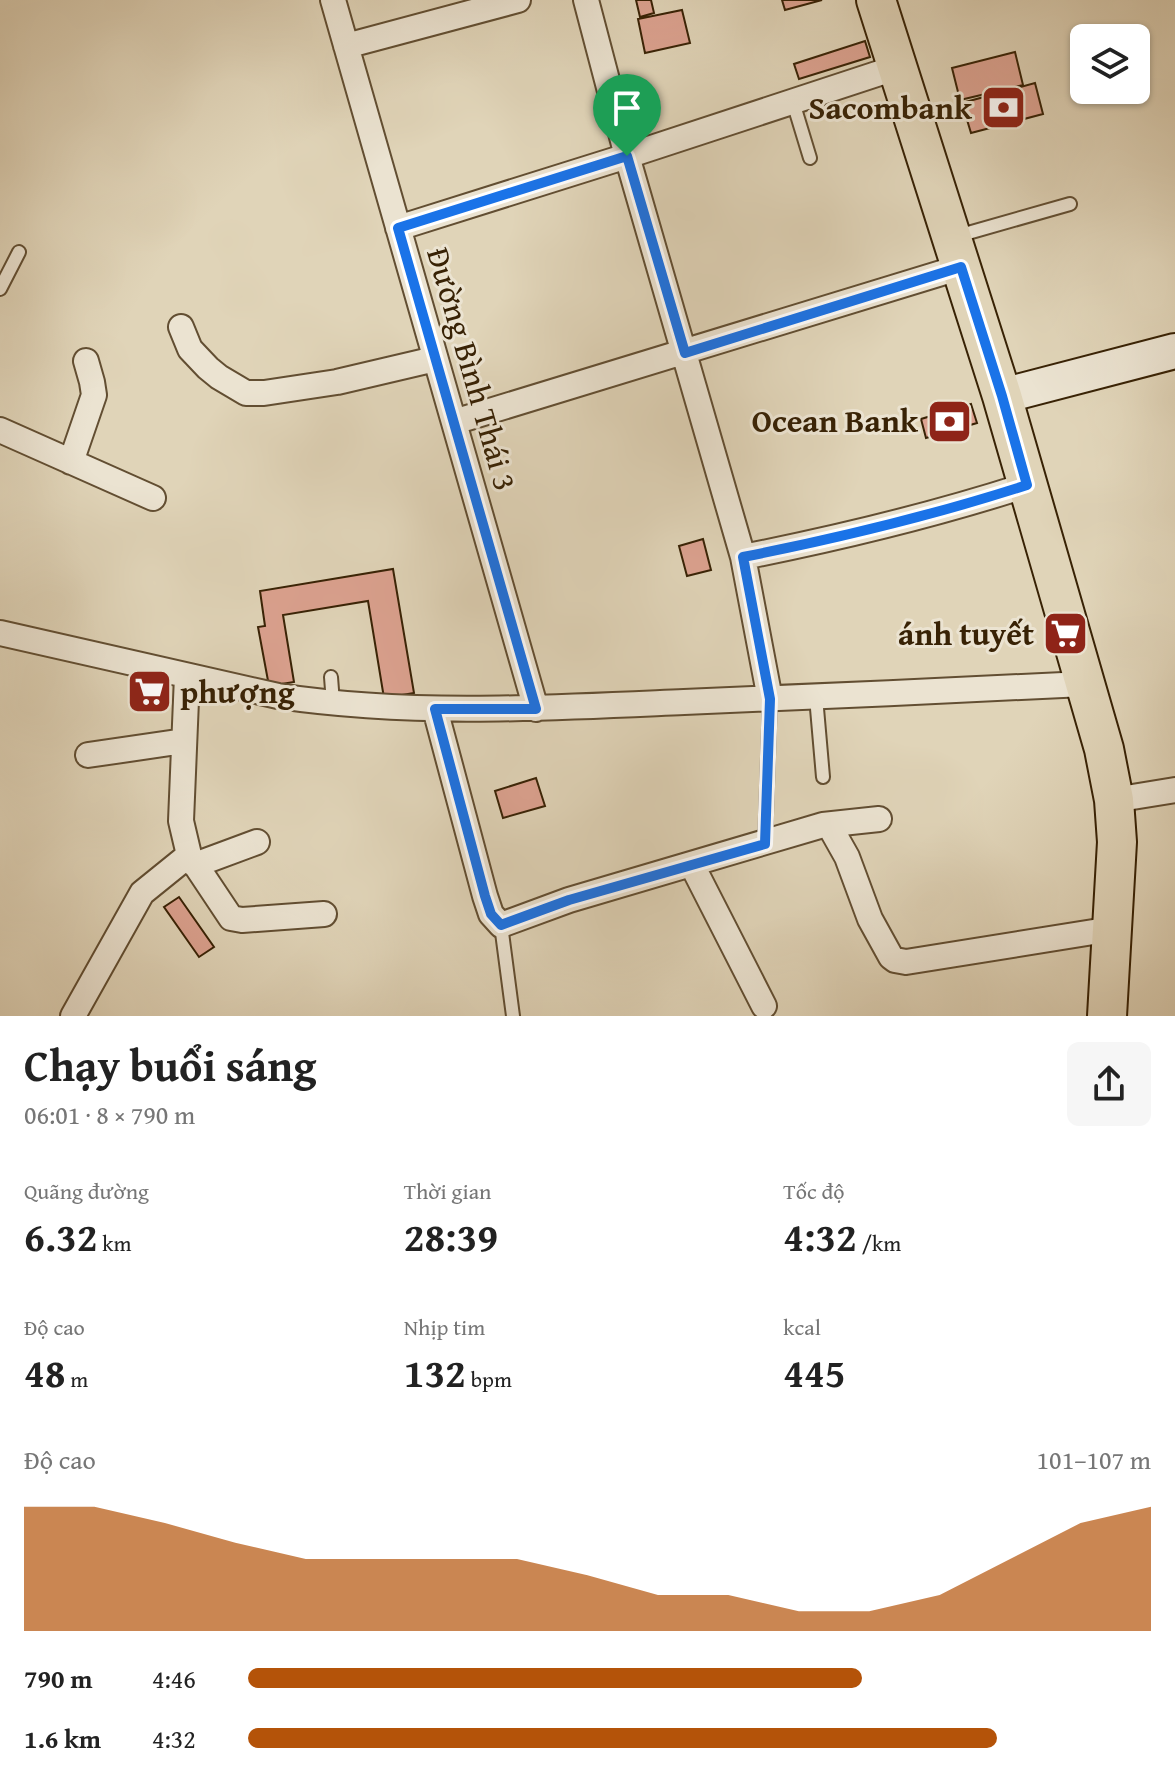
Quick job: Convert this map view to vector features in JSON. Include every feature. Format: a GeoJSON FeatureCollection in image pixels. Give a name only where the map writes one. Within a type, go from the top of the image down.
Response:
{"type":"FeatureCollection","features":[{"type":"Feature","properties":{"kind":"main road"},"geometry":{"type":"LineString","coordinates":[[876,0],[1002,396],[1104,749],[1114,800],[1117,842],[1107,1016]]}},
{"type":"Feature","properties":{"kind":"street","name":"Đường Bình Thái 3"},"geometry":{"type":"LineString","coordinates":[[333,0],[536,709]]}},
{"type":"Feature","properties":{"kind":"street"},"geometry":{"type":"LineString","coordinates":[[346,46],[518,0]]}},
{"type":"Feature","properties":{"kind":"street"},"geometry":{"type":"LineString","coordinates":[[586,0],[627,156],[743,557],[770,699]]}},
{"type":"Feature","properties":{"kind":"street"},"geometry":{"type":"LineString","coordinates":[[398,228],[898,67]]}},
{"type":"Feature","properties":{"kind":"street"},"geometry":{"type":"LineString","coordinates":[[454,422],[685,353],[956,252]]}},
{"type":"Feature","properties":{"kind":"street"},"geometry":{"type":"LineString","coordinates":[[181,327],[190,349],[208,368],[246,393],[337,382],[435,359]]}},
{"type":"Feature","properties":{"kind":"street"},"geometry":{"type":"LineString","coordinates":[[1002,396],[1175,351]]}},
{"type":"Feature","properties":{"kind":"street"},"geometry":{"type":"LineString","coordinates":[[71,462],[94,395],[86,361]]}},
{"type":"Feature","properties":{"kind":"street"},"geometry":{"type":"LineString","coordinates":[[0,430],[153,498]]}},
{"type":"Feature","properties":{"kind":"street"},"geometry":{"type":"LineString","coordinates":[[743,557],[870,530],[1027,485]]}},
{"type":"Feature","properties":{"kind":"street"},"geometry":{"type":"LineString","coordinates":[[0,633],[278,696],[333,703],[435,709],[536,709],[1084,684]]}},
{"type":"Feature","properties":{"kind":"street"},"geometry":{"type":"LineString","coordinates":[[187,676],[181,821],[192,860],[231,918],[242,920],[324,914]]}},
{"type":"Feature","properties":{"kind":"street"},"geometry":{"type":"LineString","coordinates":[[435,709],[485,896],[491,914],[501,925],[569,900],[823,825],[879,819]]}},
{"type":"Feature","properties":{"kind":"street"},"geometry":{"type":"LineString","coordinates":[[88,755],[184,741]]}},
{"type":"Feature","properties":{"kind":"street"},"geometry":{"type":"LineString","coordinates":[[1114,800],[1175,790]]}},
{"type":"Feature","properties":{"kind":"street"},"geometry":{"type":"LineString","coordinates":[[829,825],[847,857],[870,919],[891,957],[900,962],[1112,929]]}},
{"type":"Feature","properties":{"kind":"street"},"geometry":{"type":"LineString","coordinates":[[73,1016],[142,893],[192,860],[257,842]]}},
{"type":"Feature","properties":{"kind":"street"},"geometry":{"type":"LineString","coordinates":[[692,865],[764,1006]]}},
{"type":"Feature","properties":{"kind":"lane"},"geometry":{"type":"LineString","coordinates":[[793,102],[810,158]]}},
{"type":"Feature","properties":{"kind":"lane"},"geometry":{"type":"LineString","coordinates":[[956,252],[1070,204]]}},
{"type":"Feature","properties":{"kind":"lane"},"geometry":{"type":"LineString","coordinates":[[0,289],[19,252]]}},
{"type":"Feature","properties":{"kind":"lane"},"geometry":{"type":"LineString","coordinates":[[331,677],[333,703]]}},
{"type":"Feature","properties":{"kind":"lane"},"geometry":{"type":"LineString","coordinates":[[816,697],[823,777]]}},
{"type":"Feature","properties":{"kind":"lane"},"geometry":{"type":"LineString","coordinates":[[765,844],[770,699]]}},
{"type":"Feature","properties":{"kind":"lane"},"geometry":{"type":"LineString","coordinates":[[501,925],[513,1016]]}},
{"type":"Feature","properties":{"kind":"building"},"geometry":{"type":"Polygon","coordinates":[[[636,0],[651,0],[654,13],[640,17],[636,0]]]}},
{"type":"Feature","properties":{"kind":"building"},"geometry":{"type":"Polygon","coordinates":[[[782,0],[822,0],[785,10],[782,0]]]}},
{"type":"Feature","properties":{"kind":"building"},"geometry":{"type":"Polygon","coordinates":[[[682,10],[690,43],[645,53],[638,19],[682,10]]]}},
{"type":"Feature","properties":{"kind":"building"},"geometry":{"type":"Polygon","coordinates":[[[865,41],[870,57],[799,79],[794,64],[865,41]]]}},
{"type":"Feature","properties":{"kind":"building"},"geometry":{"type":"Polygon","coordinates":[[[1015,52],[1023,85],[960,100],[952,68],[1015,52]]]}},
{"type":"Feature","properties":{"kind":"building","name":"Sacombank"},"geometry":{"type":"Polygon","coordinates":[[[1035,83],[1043,114],[971,133],[962,103],[1035,83]]]}},
{"type":"Feature","properties":{"kind":"building","name":"Ocean Bank"},"geometry":{"type":"Polygon","coordinates":[[[971,404],[977,423],[926,438],[921,419],[971,404]]]}},
{"type":"Feature","properties":{"kind":"building"},"geometry":{"type":"Polygon","coordinates":[[[703,539],[711,570],[687,576],[679,546],[703,539]]]}},
{"type":"Feature","properties":{"kind":"building"},"geometry":{"type":"Polygon","coordinates":[[[393,569],[414,693],[384,698],[368,601],[283,615],[294,682],[269,686],[258,627],[265,626],[260,591],[393,569]]]}},
{"type":"Feature","properties":{"kind":"building"},"geometry":{"type":"Polygon","coordinates":[[[536,778],[545,806],[503,818],[495,791],[536,778]]]}},
{"type":"Feature","properties":{"kind":"building"},"geometry":{"type":"Polygon","coordinates":[[[179,897],[214,947],[199,957],[164,907],[179,897]]]}},
{"type":"Feature","properties":{"kind":"place","name":"Sacombank"},"geometry":{"type":"Point","coordinates":[1003,108]}},
{"type":"Feature","properties":{"kind":"place","name":"Ocean Bank"},"geometry":{"type":"Point","coordinates":[949,421]}},
{"type":"Feature","properties":{"kind":"place","name":"ánh tuyết"},"geometry":{"type":"Point","coordinates":[1065,634]}},
{"type":"Feature","properties":{"kind":"place","name":"phượng"},"geometry":{"type":"Point","coordinates":[149,692]}},
{"type":"Feature","properties":{"kind":"route"},"geometry":{"type":"LineString","coordinates":[[627,156],[685,353],[961,267],[1027,485],[841,537],[743,557],[770,699],[765,844],[569,900],[501,925],[491,914],[485,896],[435,709],[536,709],[398,228],[627,156]]}}]}
